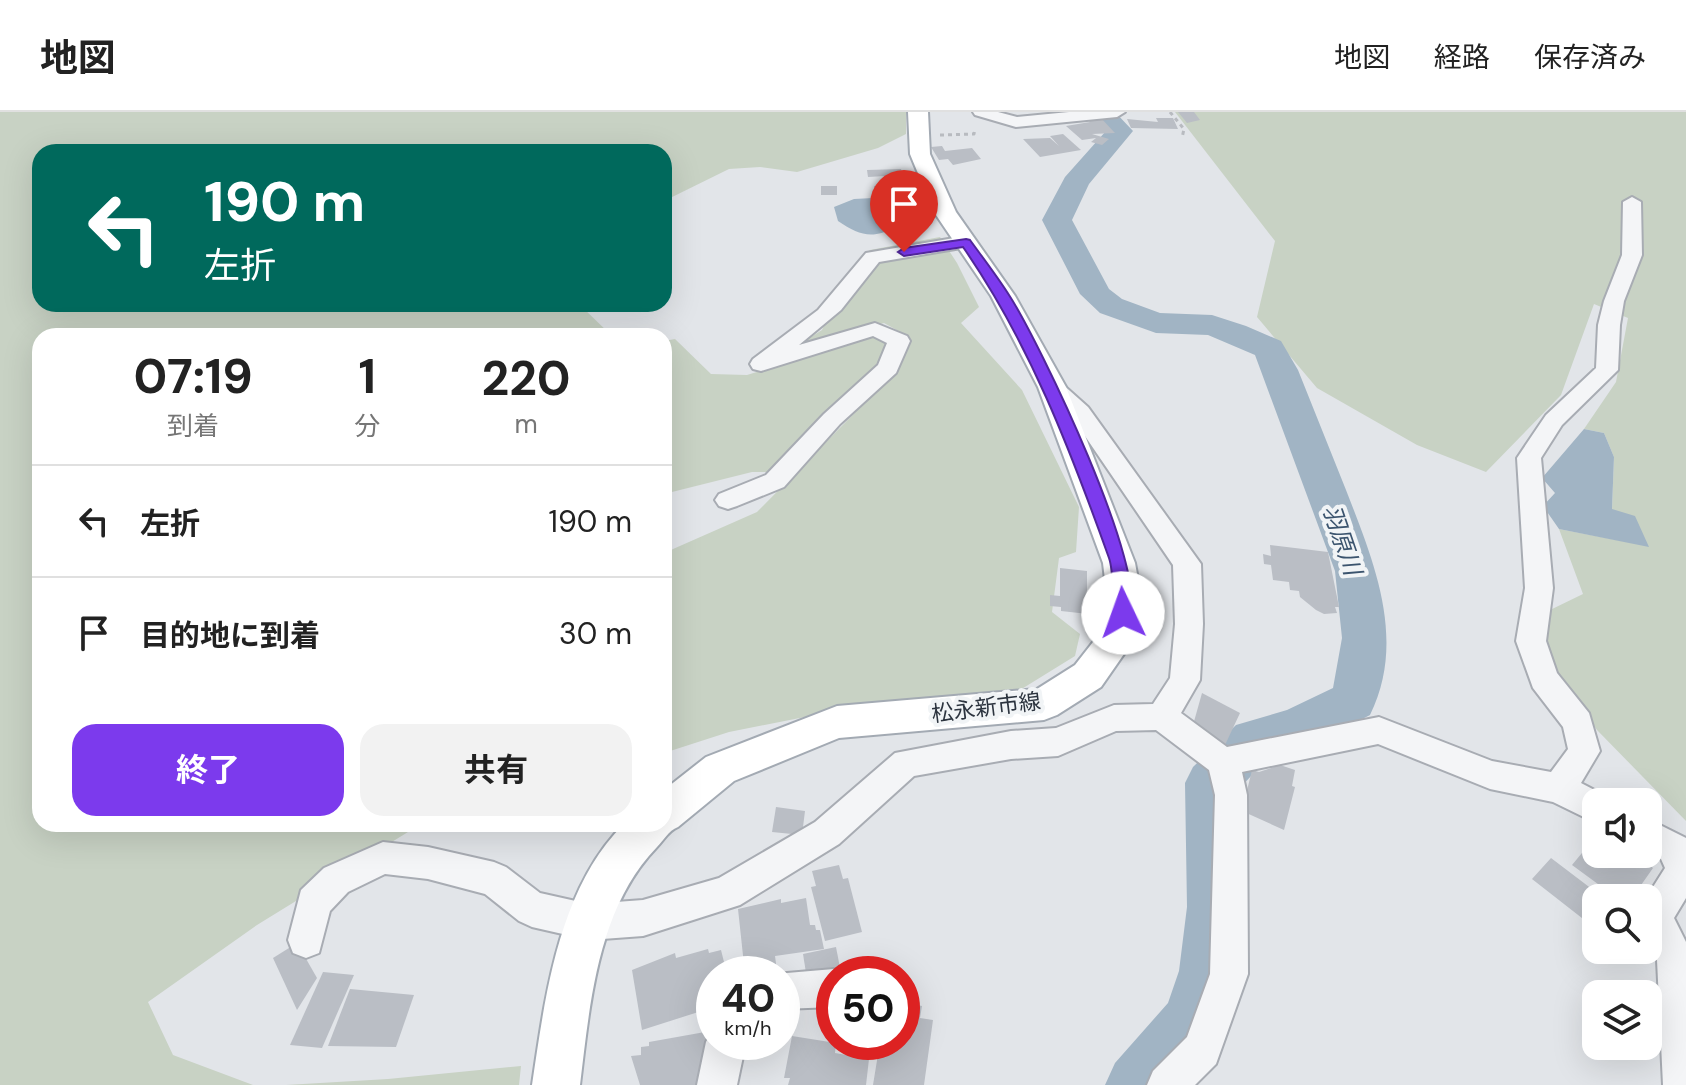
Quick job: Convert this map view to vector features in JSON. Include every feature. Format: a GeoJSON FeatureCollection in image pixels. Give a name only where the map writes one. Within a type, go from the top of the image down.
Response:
{"type":"FeatureCollection","features":[{"type":"Feature","properties":{"kind":"main road","name":"松永新市線"},"geometry":{"type":"LineString","coordinates":[[672,808],[720,769],[837,722],[1044,704],[1088,676],[1121,631],[1124,596],[1119,563],[1052,387],[1003,296],[945,212],[920,154],[918,124]]}},
{"type":"Feature","properties":{"kind":"main road"},"geometry":{"type":"LineString","coordinates":[[556,1085],[565,1017],[589,922],[615,867],[645,832]]}},
{"type":"Feature","properties":{"kind":"street"},"geometry":{"type":"LineString","coordinates":[[988,115],[1016,122],[1117,112]]}},
{"type":"Feature","properties":{"kind":"street"},"geometry":{"type":"LineString","coordinates":[[1559,788],[1584,751],[1578,722],[1544,679],[1531,641],[1539,588],[1529,458],[1554,420],[1607,370],[1611,313],[1620,278],[1632,255],[1632,202]]}},
{"type":"Feature","properties":{"kind":"street"},"geometry":{"type":"LineString","coordinates":[[728,500],[775,481],[832,419],[888,368],[899,341],[875,329],[761,364],[768,356],[808,329],[848,292],[873,257],[966,242]]}},
{"type":"Feature","properties":{"kind":"street"},"geometry":{"type":"LineString","coordinates":[[1052,387],[1080,412],[1187,564],[1189,624],[1185,680],[1162,717]]}},
{"type":"Feature","properties":{"kind":"street"},"geometry":{"type":"LineString","coordinates":[[306,940],[314,902],[336,880],[383,858],[428,863],[494,879],[532,909],[589,922],[643,918],[727,893],[827,833],[906,763],[1011,745],[1058,742],[1114,718],[1162,717],[1223,762],[1231,795],[1229,974],[1202,1050],[1167,1085]]}},
{"type":"Feature","properties":{"kind":"street"},"geometry":{"type":"LineString","coordinates":[[1223,762],[1379,730],[1490,775],[1559,788],[1582,800]]}},
{"type":"Feature","properties":{"kind":"street"},"geometry":{"type":"LineString","coordinates":[[1662,842],[1673,848],[1684,869],[1655,917],[1675,959],[1683,1085]]}},
{"type":"Feature","properties":{"kind":"street"},"geometry":{"type":"LineString","coordinates":[[717,1085],[722,1060]]}},
{"type":"Feature","properties":{"kind":"path"},"geometry":{"type":"LineString","coordinates":[[1170,112],[1184,129],[1182,138]]}},
{"type":"Feature","properties":{"kind":"path"},"geometry":{"type":"LineString","coordinates":[[918,124],[974,134],[975,123],[988,115]]}},
{"type":"Feature","properties":{"kind":"green space"},"geometry":{"type":"Polygon","coordinates":[[[0,112],[906,112],[906,134],[878,148],[797,172],[760,167],[729,169],[672,197],[672,144],[32,144],[32,312],[587,312],[604,328],[32,328],[32,832],[408,832],[257,925],[148,1002],[173,1055],[253,1085],[0,1085],[0,112]]]}},
{"type":"Feature","properties":{"kind":"green space"},"geometry":{"type":"Polygon","coordinates":[[[1175,112],[1686,112],[1686,821],[1662,796],[1662,788],[1654,788],[1597,730],[1544,654],[1548,611],[1583,594],[1559,529],[1648,546],[1612,510],[1614,457],[1604,433],[1584,429],[1616,382],[1628,318],[1594,304],[1561,395],[1486,472],[1417,445],[1317,388],[1257,317],[1275,241],[1175,112]]]}},
{"type":"Feature","properties":{"kind":"green space"},"geometry":{"type":"Polygon","coordinates":[[[940,237],[979,307],[961,323],[1022,390],[1079,507],[1076,552],[1059,558],[1052,612],[1080,634],[1075,656],[1020,690],[840,710],[729,732],[672,750],[672,549],[757,512],[898,369],[910,345],[904,334],[884,323],[790,350],[822,330],[843,285],[870,250],[940,237]]]}},
{"type":"Feature","properties":{"kind":"green space"},"geometry":{"type":"Polygon","coordinates":[[[876,336],[889,347],[884,362],[769,472],[752,472],[672,492],[672,340],[711,374],[747,375],[876,336]]]}},
{"type":"Feature","properties":{"kind":"green space"},"geometry":{"type":"Polygon","coordinates":[[[521,1066],[519,1085],[286,1085],[388,1079],[521,1066]]]}},
{"type":"Feature","properties":{"kind":"water"},"geometry":{"type":"Polygon","coordinates":[[[873,198],[888,207],[895,227],[872,235],[853,230],[838,221],[834,207],[854,199],[873,198]]]}},
{"type":"Feature","properties":{"kind":"water"},"geometry":{"type":"Polygon","coordinates":[[[1584,429],[1604,433],[1614,457],[1612,509],[1635,516],[1649,547],[1559,529],[1543,506],[1555,493],[1542,478],[1584,429]]]}},
{"type":"Feature","properties":{"kind":"building"},"geometry":{"type":"Polygon","coordinates":[[[1178,112],[1194,112],[1200,120],[1187,123],[1178,112]]]}},
{"type":"Feature","properties":{"kind":"building"},"geometry":{"type":"Polygon","coordinates":[[[1100,117],[1115,133],[1092,134],[1109,139],[1102,145],[1091,142],[1096,138],[1082,140],[1066,126],[1090,122],[1086,119],[1100,117]]]}},
{"type":"Feature","properties":{"kind":"building"},"geometry":{"type":"Polygon","coordinates":[[[1156,118],[1173,118],[1178,129],[1131,128],[1127,119],[1158,122],[1156,118]]]}},
{"type":"Feature","properties":{"kind":"building"},"geometry":{"type":"Polygon","coordinates":[[[1063,134],[1081,150],[1040,157],[1023,139],[1050,138],[1059,146],[1050,136],[1063,134]]]}},
{"type":"Feature","properties":{"kind":"building"},"geometry":{"type":"Polygon","coordinates":[[[942,146],[945,151],[972,148],[981,159],[953,165],[948,159],[939,160],[931,147],[942,146]]]}},
{"type":"Feature","properties":{"kind":"building"},"geometry":{"type":"Polygon","coordinates":[[[901,169],[903,175],[868,177],[867,170],[901,169]]]}},
{"type":"Feature","properties":{"kind":"building"},"geometry":{"type":"Polygon","coordinates":[[[821,186],[837,186],[837,195],[821,195],[821,186]]]}},
{"type":"Feature","properties":{"kind":"building"},"geometry":{"type":"Polygon","coordinates":[[[874,186],[899,186],[900,192],[875,192],[874,186]]]}},
{"type":"Feature","properties":{"kind":"building"},"geometry":{"type":"Polygon","coordinates":[[[1270,545],[1328,552],[1339,607],[1335,607],[1337,613],[1324,614],[1316,610],[1300,597],[1299,591],[1290,590],[1289,582],[1273,580],[1271,565],[1264,564],[1263,554],[1271,556],[1270,545]]]}},
{"type":"Feature","properties":{"kind":"building"},"geometry":{"type":"Polygon","coordinates":[[[1060,568],[1087,571],[1087,591],[1093,592],[1092,597],[1087,596],[1088,614],[1061,611],[1061,607],[1050,606],[1050,595],[1060,596],[1060,568]]]}},
{"type":"Feature","properties":{"kind":"building"},"geometry":{"type":"Polygon","coordinates":[[[1202,693],[1240,713],[1225,745],[1202,734],[1193,725],[1202,693]]]}},
{"type":"Feature","properties":{"kind":"building"},"geometry":{"type":"Polygon","coordinates":[[[1280,765],[1295,770],[1292,786],[1295,787],[1284,830],[1242,811],[1252,770],[1259,772],[1280,765]]]}},
{"type":"Feature","properties":{"kind":"building"},"geometry":{"type":"Polygon","coordinates":[[[776,807],[805,811],[802,835],[772,832],[776,807]]]}},
{"type":"Feature","properties":{"kind":"building"},"geometry":{"type":"Polygon","coordinates":[[[1582,853],[1582,868],[1653,868],[1642,884],[1598,884],[1572,865],[1582,853]]]}},
{"type":"Feature","properties":{"kind":"building"},"geometry":{"type":"Polygon","coordinates":[[[1551,858],[1585,884],[1582,884],[1582,918],[1532,879],[1551,858]]]}},
{"type":"Feature","properties":{"kind":"building"},"geometry":{"type":"Polygon","coordinates":[[[839,865],[843,879],[848,878],[862,932],[825,941],[811,887],[816,886],[812,871],[839,865]]]}},
{"type":"Feature","properties":{"kind":"building"},"geometry":{"type":"Polygon","coordinates":[[[806,898],[810,925],[820,930],[824,949],[775,956],[743,956],[738,909],[781,899],[781,903],[806,898]]]}},
{"type":"Feature","properties":{"kind":"building"},"geometry":{"type":"Polygon","coordinates":[[[297,943],[317,978],[297,1010],[273,958],[297,943]]]}},
{"type":"Feature","properties":{"kind":"building"},"geometry":{"type":"Polygon","coordinates":[[[836,947],[838,956],[816,956],[816,977],[807,979],[803,954],[836,947]]]}},
{"type":"Feature","properties":{"kind":"building"},"geometry":{"type":"Polygon","coordinates":[[[708,949],[709,953],[721,950],[722,956],[696,956],[696,1013],[642,1030],[632,970],[675,953],[676,958],[708,949]]]}},
{"type":"Feature","properties":{"kind":"building"},"geometry":{"type":"Polygon","coordinates":[[[323,972],[354,975],[322,1048],[290,1045],[323,972]]]}},
{"type":"Feature","properties":{"kind":"building"},"geometry":{"type":"Polygon","coordinates":[[[350,989],[414,995],[396,1047],[328,1046],[350,989]]]}},
{"type":"Feature","properties":{"kind":"building"},"geometry":{"type":"Polygon","coordinates":[[[920,1018],[933,1020],[924,1085],[873,1085],[877,1060],[920,1060],[920,1018]]]}},
{"type":"Feature","properties":{"kind":"building"},"geometry":{"type":"Polygon","coordinates":[[[696,1034],[696,1060],[707,1060],[709,1082],[705,1085],[640,1085],[631,1056],[641,1055],[641,1047],[649,1046],[649,1042],[696,1034]]]}},
{"type":"Feature","properties":{"kind":"building"},"geometry":{"type":"Polygon","coordinates":[[[800,1037],[816,1040],[816,1060],[869,1060],[866,1085],[788,1085],[790,1078],[784,1078],[787,1060],[800,1060],[800,1037]]]}},
{"type":"Feature","properties":{"kind":"waterway","name":"羽原川"},"geometry":{"type":"LineString","coordinates":[[1101,112],[1120,131],[1075,183],[1057,220],[1096,294],[1111,306],[1156,323],[1212,325],[1269,348],[1281,370],[1356,571],[1365,638],[1362,667],[1353,701],[1297,729],[1254,740],[1211,783],[1215,907],[1208,971],[1201,999],[1189,1024],[1137,1085]]}},
{"type":"Feature","properties":{"kind":"route"},"geometry":{"type":"LineString","coordinates":[[904,252],[966,242],[1003,296],[1052,387],[1119,563],[1123,613]]}}]}
